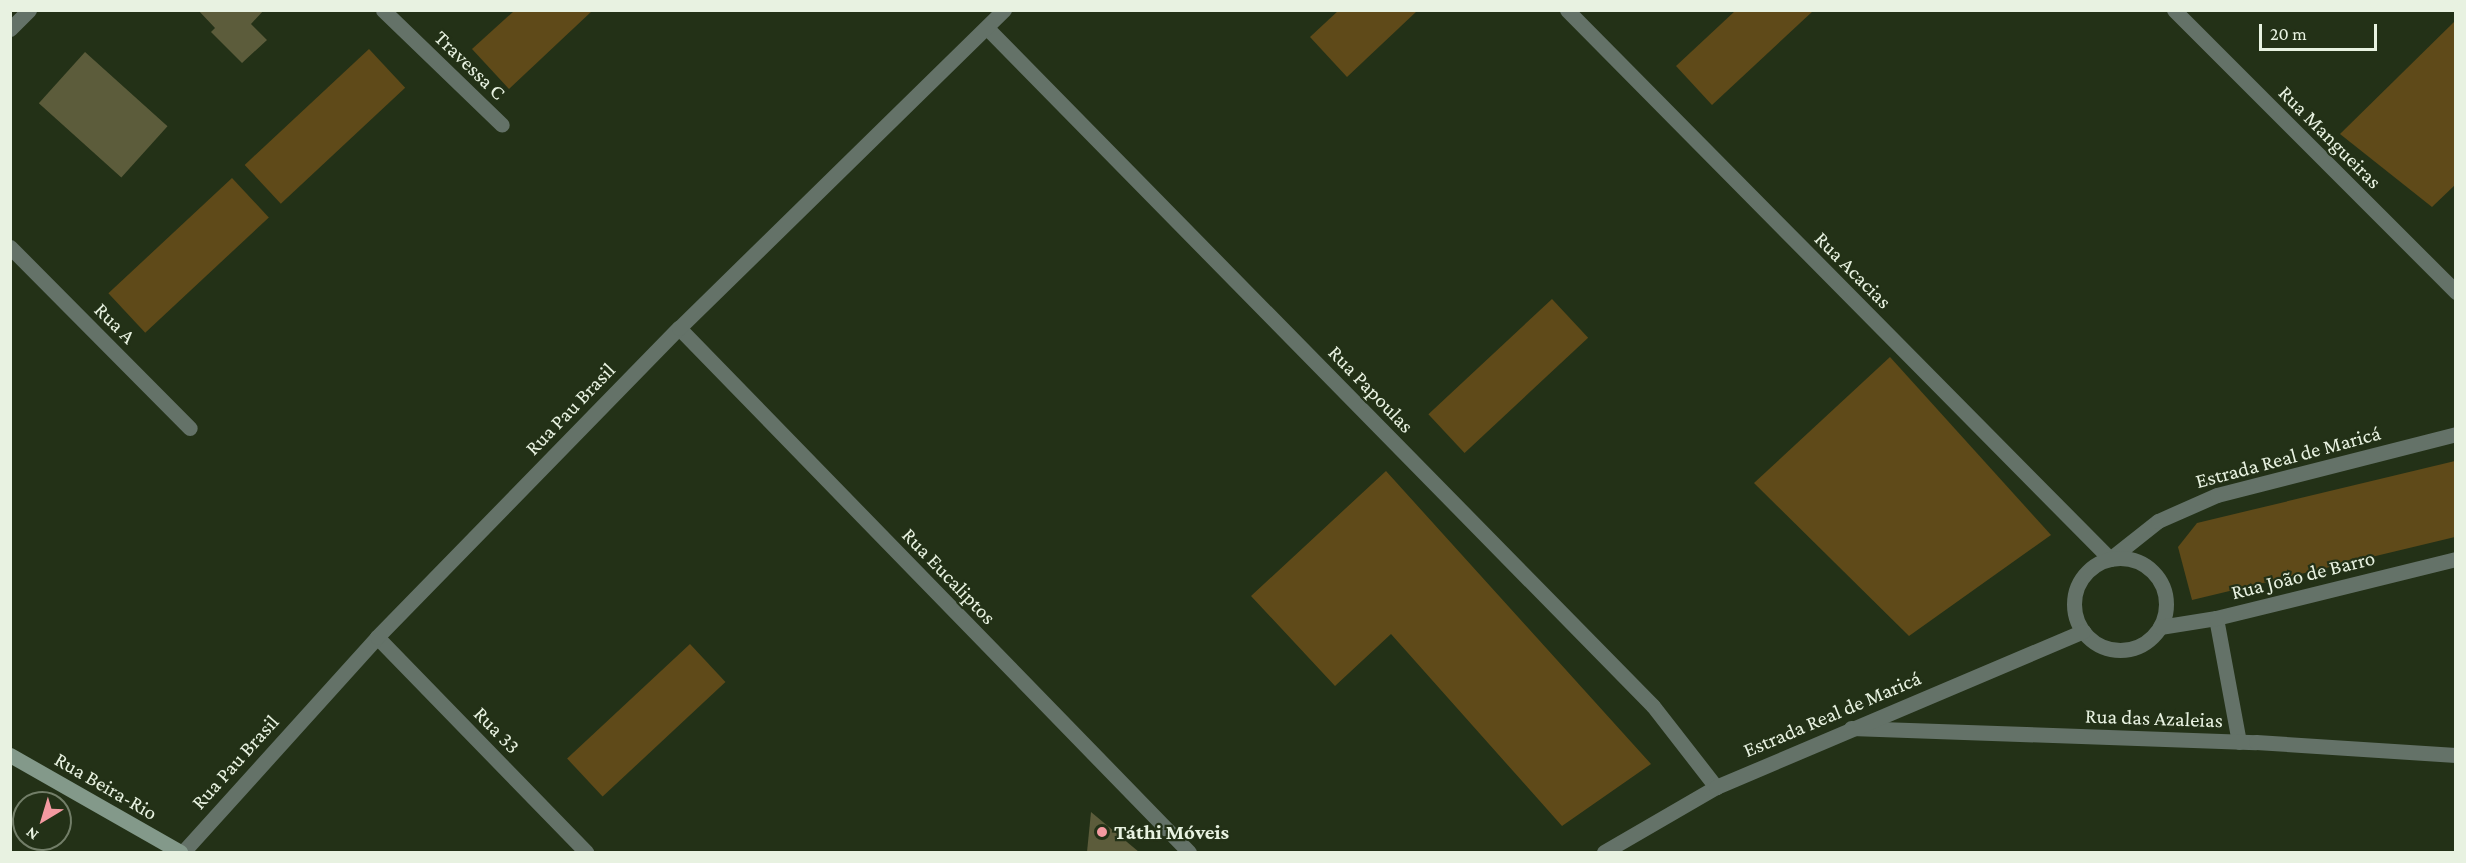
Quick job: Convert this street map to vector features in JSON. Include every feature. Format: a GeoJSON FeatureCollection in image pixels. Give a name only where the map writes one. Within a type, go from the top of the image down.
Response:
{"type":"FeatureCollection","features":[{"type":"Feature","properties":{"kind":"main road","name":"Rua Beira-Rio"},"geometry":{"type":"LineString","coordinates":[[10,755],[181,852]]}},
{"type":"Feature","properties":{"kind":"street"},"geometry":{"type":"LineString","coordinates":[[10,29],[29,10]]}},
{"type":"Feature","properties":{"kind":"street","name":"Travessa C"},"geometry":{"type":"LineString","coordinates":[[383,10],[502,125]]}},
{"type":"Feature","properties":{"kind":"street","name":"Rua Pau Brasil"},"geometry":{"type":"LineString","coordinates":[[181,852],[377,637],[679,328],[1004,10]]}},
{"type":"Feature","properties":{"kind":"street","name":"Rua Acacias"},"geometry":{"type":"LineString","coordinates":[[1567,10],[2110,559]]}},
{"type":"Feature","properties":{"kind":"street","name":"Rua Mangueiras"},"geometry":{"type":"LineString","coordinates":[[2174,10],[2456,292]]}},
{"type":"Feature","properties":{"kind":"street","name":"Rua Papoulas"},"geometry":{"type":"LineString","coordinates":[[987,28],[1653,706],[1716,787]]}},
{"type":"Feature","properties":{"kind":"street","name":"Rua A"},"geometry":{"type":"LineString","coordinates":[[10,247],[190,428]]}},
{"type":"Feature","properties":{"kind":"street","name":"Rua Eucaliptos"},"geometry":{"type":"LineString","coordinates":[[679,328],[1189,852]]}},
{"type":"Feature","properties":{"kind":"street","name":"Estrada Real de Maricá"},"geometry":{"type":"LineString","coordinates":[[1605,852],[1716,787],[2083,631],[2076,618],[2074,603],[2077,588],[2085,575],[2096,565],[2110,559],[2158,521],[2217,495],[2456,434]]}},
{"type":"Feature","properties":{"kind":"street"},"geometry":{"type":"LineString","coordinates":[[2083,631],[2101,645],[2123,650],[2138,647],[2151,639],[2166,613],[2166,598],[2156,577],[2139,562],[2125,558],[2110,559]]}},
{"type":"Feature","properties":{"kind":"street","name":"Rua João de Barro"},"geometry":{"type":"LineString","coordinates":[[2160,627],[2216,618],[2456,559]]}},
{"type":"Feature","properties":{"kind":"street"},"geometry":{"type":"LineString","coordinates":[[2216,618],[2239,742]]}},
{"type":"Feature","properties":{"kind":"street","name":"Rua 33"},"geometry":{"type":"LineString","coordinates":[[377,637],[586,852]]}},
{"type":"Feature","properties":{"kind":"street","name":"Rua das Azaleias"},"geometry":{"type":"LineString","coordinates":[[1851,728],[2239,742],[2456,755]]}},
{"type":"Feature","properties":{"kind":"shaded area"},"geometry":{"type":"Polygon","coordinates":[[[1339,10],[1417,11],[1347,77],[1310,37],[1339,10]]]}},
{"type":"Feature","properties":{"kind":"shaded area"},"geometry":{"type":"Polygon","coordinates":[[[514,11],[592,11],[509,89],[472,49],[514,11]]]}},
{"type":"Feature","properties":{"kind":"shaded area"},"geometry":{"type":"Polygon","coordinates":[[[1735,11],[1813,11],[1712,105],[1676,66],[1735,11]]]}},
{"type":"Feature","properties":{"kind":"shaded area"},"geometry":{"type":"Polygon","coordinates":[[[2455,21],[2455,185],[2432,207],[2340,134],[2455,21]]]}},
{"type":"Feature","properties":{"kind":"shaded area"},"geometry":{"type":"Polygon","coordinates":[[[369,49],[405,88],[281,204],[245,165],[369,49]]]}},
{"type":"Feature","properties":{"kind":"shaded area"},"geometry":{"type":"Polygon","coordinates":[[[232,178],[269,217],[145,333],[108,293],[232,178]]]}},
{"type":"Feature","properties":{"kind":"shaded area"},"geometry":{"type":"Polygon","coordinates":[[[1552,299],[1588,338],[1465,453],[1428,414],[1552,299]]]}},
{"type":"Feature","properties":{"kind":"shaded area"},"geometry":{"type":"Polygon","coordinates":[[[1890,357],[2051,535],[1909,636],[1754,483],[1890,357]]]}},
{"type":"Feature","properties":{"kind":"shaded area"},"geometry":{"type":"Polygon","coordinates":[[[2455,461],[2455,537],[2192,600],[2178,547],[2197,523],[2455,461]]]}},
{"type":"Feature","properties":{"kind":"shaded area"},"geometry":{"type":"Polygon","coordinates":[[[1386,471],[1651,764],[1562,826],[1391,634],[1335,686],[1251,596],[1386,471]]]}},
{"type":"Feature","properties":{"kind":"shaded area"},"geometry":{"type":"Polygon","coordinates":[[[690,644],[725,682],[603,797],[567,759],[690,644]]]}},
{"type":"Feature","properties":{"kind":"building"},"geometry":{"type":"Polygon","coordinates":[[[198,10],[264,10],[251,24],[267,40],[242,63],[211,32],[215,28],[198,10]]]}},
{"type":"Feature","properties":{"kind":"building"},"geometry":{"type":"Polygon","coordinates":[[[85,52],[167,126],[121,178],[39,103],[85,52]]]}},
{"type":"Feature","properties":{"kind":"building","name":"Táthi Móveis"},"geometry":{"type":"Polygon","coordinates":[[[1091,812],[1139,852],[1087,852],[1091,812]]]}},
{"type":"Feature","properties":{"kind":"place","name":"Táthi Móveis"},"geometry":{"type":"Point","coordinates":[1102,832]}}]}
